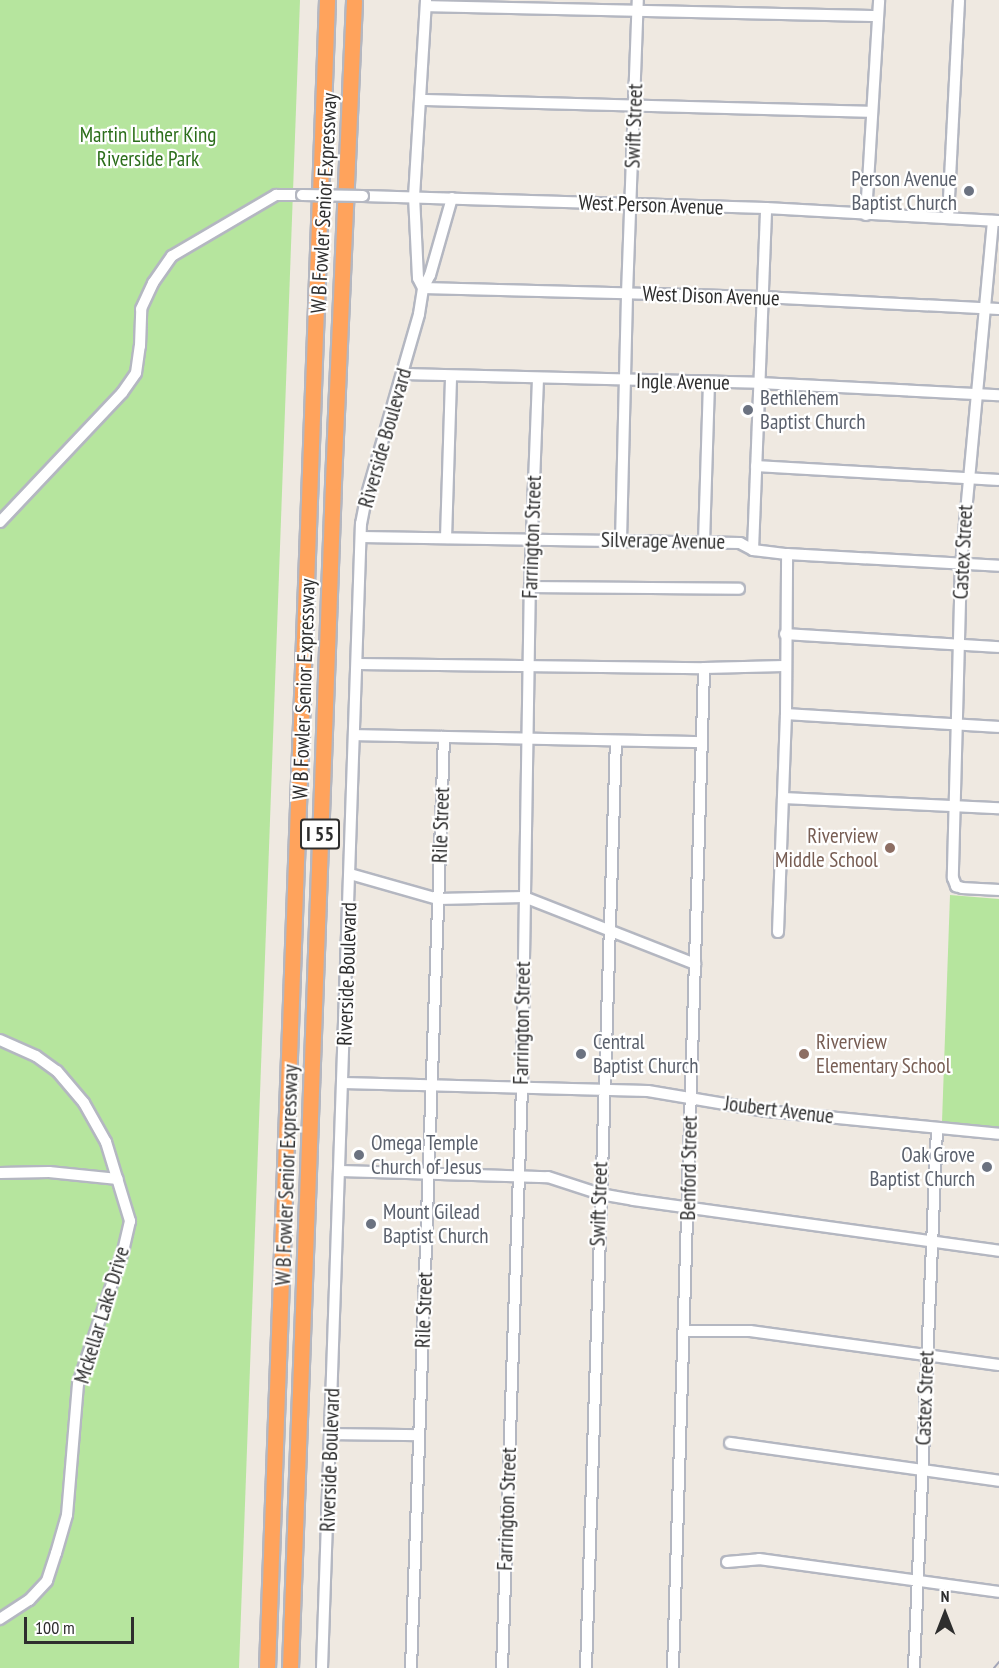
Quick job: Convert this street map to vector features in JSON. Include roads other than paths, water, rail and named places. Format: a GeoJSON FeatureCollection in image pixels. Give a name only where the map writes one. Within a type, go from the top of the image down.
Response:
{"type":"FeatureCollection","features":[{"type":"Feature","properties":{"kind":"highway","name":"W B Fowler Senior Expressway"},"geometry":{"type":"LineString","coordinates":[[266,1666],[327,0]]}},
{"type":"Feature","properties":{"kind":"highway","name":"W B Fowler Senior Expressway"},"geometry":{"type":"LineString","coordinates":[[290,1666],[333,471],[354,0]]}},
{"type":"Feature","properties":{"kind":"street"},"geometry":{"type":"LineString","coordinates":[[866,214],[879,0]]}},
{"type":"Feature","properties":{"kind":"street"},"geometry":{"type":"LineString","coordinates":[[948,218],[959,0]]}},
{"type":"Feature","properties":{"kind":"street"},"geometry":{"type":"LineString","coordinates":[[426,3],[638,5],[878,16]]}},
{"type":"Feature","properties":{"kind":"street","name":"Riverside Boulevard"},"geometry":{"type":"LineString","coordinates":[[423,288],[418,278],[414,197],[426,3]]}},
{"type":"Feature","properties":{"kind":"street","name":"Swift Street"},"geometry":{"type":"LineString","coordinates":[[621,541],[627,294],[638,5]]}},
{"type":"Feature","properties":{"kind":"street"},"geometry":{"type":"LineString","coordinates":[[421,100],[872,112]]}},
{"type":"Feature","properties":{"kind":"street","name":"West Person Avenue"},"geometry":{"type":"LineString","coordinates":[[0,522],[122,393],[136,373],[141,346],[141,309],[153,283],[172,256],[276,195],[766,208],[996,221]]}},
{"type":"Feature","properties":{"kind":"street","name":"Riverside Boulevard"},"geometry":{"type":"LineString","coordinates":[[322,1668],[356,735],[361,537],[366,498],[403,374],[419,314],[423,288],[430,275],[452,198]]}},
{"type":"Feature","properties":{"kind":"street"},"geometry":{"type":"LineString","coordinates":[[753,550],[766,208]]}},
{"type":"Feature","properties":{"kind":"street","name":"Castex Street"},"geometry":{"type":"LineString","coordinates":[[996,221],[985,308],[961,563],[955,884],[962,888],[999,890]]}},
{"type":"Feature","properties":{"kind":"street","name":"West Dison Avenue"},"geometry":{"type":"LineString","coordinates":[[423,288],[762,297],[999,309]]}},
{"type":"Feature","properties":{"kind":"street","name":"Ingle Avenue"},"geometry":{"type":"LineString","coordinates":[[403,374],[759,383],[999,395]]}},
{"type":"Feature","properties":{"kind":"street"},"geometry":{"type":"LineString","coordinates":[[446,538],[451,376]]}},
{"type":"Feature","properties":{"kind":"street","name":"Farrington Street"},"geometry":{"type":"LineString","coordinates":[[502,1668],[522,1086],[530,587],[537,378]]}},
{"type":"Feature","properties":{"kind":"street"},"geometry":{"type":"LineString","coordinates":[[704,542],[709,382]]}},
{"type":"Feature","properties":{"kind":"street"},"geometry":{"type":"LineString","coordinates":[[756,466],[999,480]]}},
{"type":"Feature","properties":{"kind":"street","name":"Silverage Avenue"},"geometry":{"type":"LineString","coordinates":[[361,537],[740,543],[753,550],[788,554],[999,566]]}},
{"type":"Feature","properties":{"kind":"street"},"geometry":{"type":"LineString","coordinates":[[778,932],[786,714],[784,666],[788,554]]}},
{"type":"Feature","properties":{"kind":"street"},"geometry":{"type":"LineString","coordinates":[[530,587],[739,590]]}},
{"type":"Feature","properties":{"kind":"street"},"geometry":{"type":"LineString","coordinates":[[785,634],[999,647]]}},
{"type":"Feature","properties":{"kind":"street"},"geometry":{"type":"LineString","coordinates":[[357,664],[704,668],[784,666]]}},
{"type":"Feature","properties":{"kind":"street","name":"Benford Street"},"geometry":{"type":"LineString","coordinates":[[673,1668],[704,668]]}},
{"type":"Feature","properties":{"kind":"street"},"geometry":{"type":"LineString","coordinates":[[786,714],[999,727]]}},
{"type":"Feature","properties":{"kind":"street"},"geometry":{"type":"LineString","coordinates":[[356,735],[701,742]]}},
{"type":"Feature","properties":{"kind":"street","name":"Rile Street"},"geometry":{"type":"LineString","coordinates":[[411,1668],[444,737]]}},
{"type":"Feature","properties":{"kind":"street","name":"Swift Street"},"geometry":{"type":"LineString","coordinates":[[586,1668],[616,741]]}},
{"type":"Feature","properties":{"kind":"street"},"geometry":{"type":"LineString","coordinates":[[783,798],[999,808]]}},
{"type":"Feature","properties":{"kind":"street"},"geometry":{"type":"LineString","coordinates":[[350,874],[438,899],[524,897],[695,964]]}},
{"type":"Feature","properties":{"kind":"street","name":"Mckellar Lake Drive"},"geometry":{"type":"LineString","coordinates":[[0,1040],[36,1056],[57,1071],[84,1103],[106,1142],[130,1221],[123,1251],[78,1384],[67,1515],[47,1581],[29,1600],[0,1618]]}},
{"type":"Feature","properties":{"kind":"street","name":"Joubert Avenue"},"geometry":{"type":"LineString","coordinates":[[343,1083],[648,1090],[766,1111],[999,1134]]}},
{"type":"Feature","properties":{"kind":"street","name":"Castex Street"},"geometry":{"type":"LineString","coordinates":[[914,1668],[937,1128]]}},
{"type":"Feature","properties":{"kind":"street"},"geometry":{"type":"LineString","coordinates":[[340,1171],[518,1174],[548,1177],[600,1194],[999,1251]]}},
{"type":"Feature","properties":{"kind":"street"},"geometry":{"type":"LineString","coordinates":[[0,1173],[49,1172],[118,1179]]}},
{"type":"Feature","properties":{"kind":"street"},"geometry":{"type":"LineString","coordinates":[[684,1331],[750,1331],[999,1365]]}},
{"type":"Feature","properties":{"kind":"street"},"geometry":{"type":"LineString","coordinates":[[331,1434],[419,1435]]}},
{"type":"Feature","properties":{"kind":"street"},"geometry":{"type":"LineString","coordinates":[[730,1443],[999,1481]]}},
{"type":"Feature","properties":{"kind":"street"},"geometry":{"type":"LineString","coordinates":[[727,1562],[759,1559],[999,1592]]}},
{"type":"Feature","properties":{"kind":"railway"},"geometry":{"type":"LineString","coordinates":[[994,1668],[999,1662]]}},
{"type":"Feature","properties":{"kind":"place","name":"Person Avenue Baptist Church"},"geometry":{"type":"Point","coordinates":[969,191]}},
{"type":"Feature","properties":{"kind":"place","name":"Bethlehem Baptist Church"},"geometry":{"type":"Point","coordinates":[748,410]}},
{"type":"Feature","properties":{"kind":"place","name":"Riverview Middle School"},"geometry":{"type":"Point","coordinates":[890,848]}},
{"type":"Feature","properties":{"kind":"place","name":"Central Baptist Church"},"geometry":{"type":"Point","coordinates":[581,1054]}},
{"type":"Feature","properties":{"kind":"place","name":"Riverview Elementary School"},"geometry":{"type":"Point","coordinates":[804,1054]}},
{"type":"Feature","properties":{"kind":"place","name":"Omega Temple Church of Jesus"},"geometry":{"type":"Point","coordinates":[359,1155]}},
{"type":"Feature","properties":{"kind":"place","name":"Oak Grove Baptist Church"},"geometry":{"type":"Point","coordinates":[987,1167]}},
{"type":"Feature","properties":{"kind":"place","name":"Mount Gilead Baptist Church"},"geometry":{"type":"Point","coordinates":[371,1224]}},
{"type":"Feature","properties":{"kind":"park label","name":"Martin Luther King Riverside Park"},"geometry":{"type":"Point","coordinates":[148,147]}}]}
